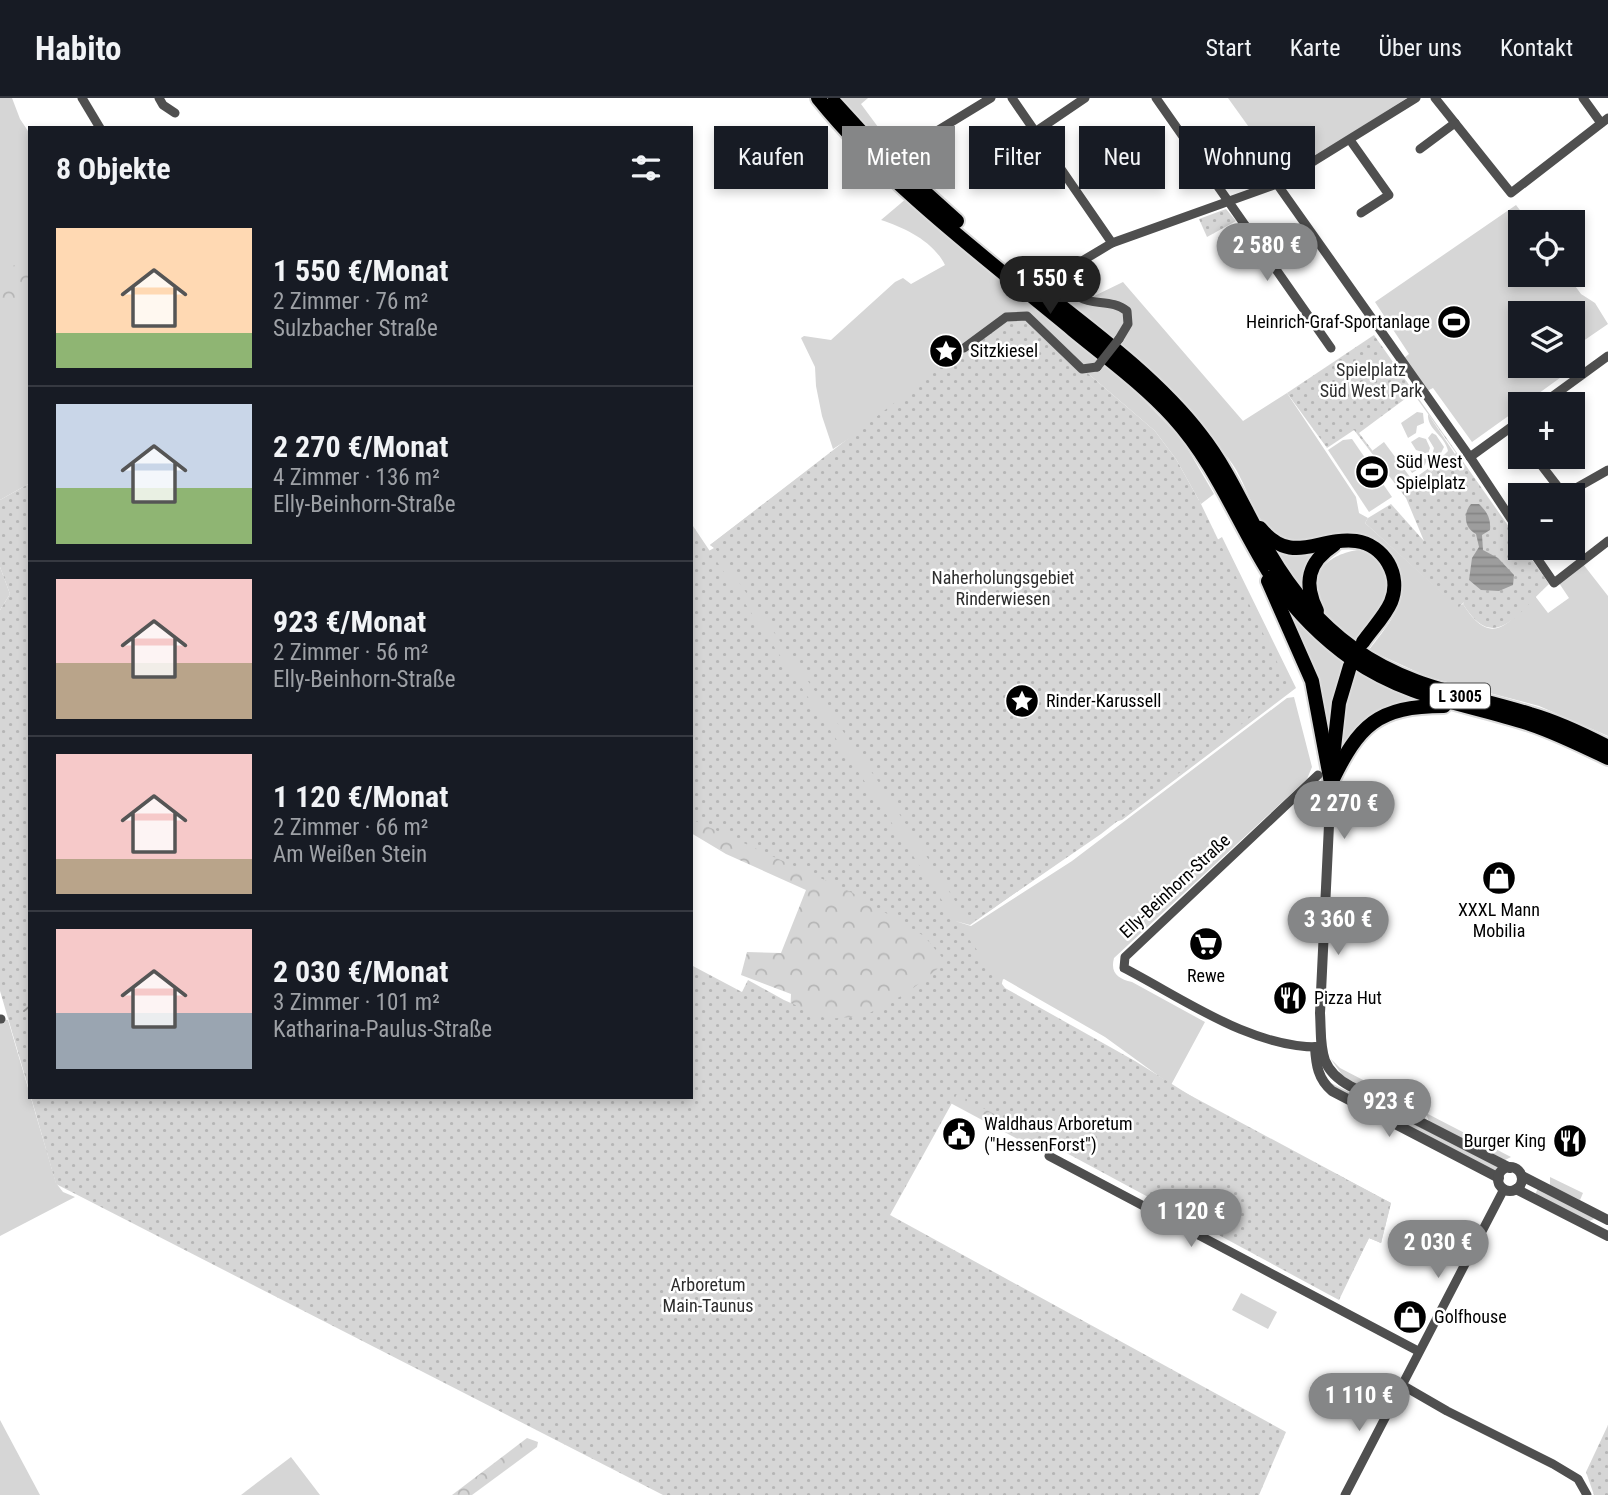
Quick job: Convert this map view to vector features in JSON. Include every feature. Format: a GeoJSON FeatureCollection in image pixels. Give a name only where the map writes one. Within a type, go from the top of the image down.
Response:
{"type":"FeatureCollection","features":[{"type":"Feature","properties":{"kind":"highway","name":"L 3005"},"geometry":{"type":"LineString","coordinates":[[818,98],[852,138],[916,199],[1118,367],[1172,416],[1213,470],[1270,573],[1298,611],[1317,631],[1349,656],[1401,686],[1459,706],[1528,724],[1608,758]]}},
{"type":"Feature","properties":{"kind":"highway","name":"L 3005"},"geometry":{"type":"LineString","coordinates":[[830,98],[877,149],[922,190],[1165,394],[1209,445],[1287,581],[1324,623],[1360,652],[1404,677],[1448,693],[1542,718],[1608,747]]}},
{"type":"Feature","properties":{"kind":"highway"},"geometry":{"type":"LineString","coordinates":[[1251,516],[1265,534],[1280,545],[1301,549],[1356,541],[1372,547],[1385,558],[1393,573],[1394,590],[1391,602],[1363,642]]}},
{"type":"Feature","properties":{"kind":"highway"},"geometry":{"type":"LineString","coordinates":[[1324,623],[1311,598],[1309,580],[1317,559],[1339,542]]}},
{"type":"Feature","properties":{"kind":"highway"},"geometry":{"type":"LineString","coordinates":[[1254,547],[1311,681],[1331,783]]}},
{"type":"Feature","properties":{"kind":"highway"},"geometry":{"type":"LineString","coordinates":[[1331,783],[1337,712],[1350,666]]}},
{"type":"Feature","properties":{"kind":"highway"},"geometry":{"type":"LineString","coordinates":[[1331,783],[1354,740],[1371,723],[1384,715],[1417,706],[1459,706]]}},
{"type":"Feature","properties":{"kind":"street"},"geometry":{"type":"LineString","coordinates":[[82,98],[99,126]]}},
{"type":"Feature","properties":{"kind":"street"},"geometry":{"type":"LineString","coordinates":[[159,98],[163,105],[174,113]]}},
{"type":"Feature","properties":{"kind":"street"},"geometry":{"type":"LineString","coordinates":[[945,126],[991,98]]}},
{"type":"Feature","properties":{"kind":"street"},"geometry":{"type":"LineString","coordinates":[[1012,98],[1031,126]]}},
{"type":"Feature","properties":{"kind":"street"},"geometry":{"type":"LineString","coordinates":[[1044,126],[1085,98]]}},
{"type":"Feature","properties":{"kind":"street"},"geometry":{"type":"LineString","coordinates":[[1156,98],[1331,348]]}},
{"type":"Feature","properties":{"kind":"street"},"geometry":{"type":"LineString","coordinates":[[1315,161],[1416,98]]}},
{"type":"Feature","properties":{"kind":"street"},"geometry":{"type":"LineString","coordinates":[[1435,98],[1511,192],[1605,120],[1583,98]]}},
{"type":"Feature","properties":{"kind":"street"},"geometry":{"type":"LineString","coordinates":[[1420,149],[1455,124]]}},
{"type":"Feature","properties":{"kind":"street"},"geometry":{"type":"LineString","coordinates":[[1350,140],[1389,195],[1362,213]]}},
{"type":"Feature","properties":{"kind":"street"},"geometry":{"type":"LineString","coordinates":[[1065,175],[1112,243]]}},
{"type":"Feature","properties":{"kind":"street"},"geometry":{"type":"LineString","coordinates":[[964,348],[1006,317],[1027,316],[1082,369],[1097,366],[1128,324],[1127,311],[1110,303],[1087,301],[1076,294],[1070,277],[1077,264],[1112,243],[1263,189]]}},
{"type":"Feature","properties":{"kind":"street"},"geometry":{"type":"LineString","coordinates":[[1281,189],[1508,514]]}},
{"type":"Feature","properties":{"kind":"street"},"geometry":{"type":"LineString","coordinates":[[1558,392],[1608,356]]}},
{"type":"Feature","properties":{"kind":"street"},"geometry":{"type":"LineString","coordinates":[[1470,457],[1508,430]]}},
{"type":"Feature","properties":{"kind":"street"},"geometry":{"type":"LineString","coordinates":[[1544,469],[1562,492],[1571,491],[1608,470]]}},
{"type":"Feature","properties":{"kind":"street"},"geometry":{"type":"LineString","coordinates":[[1585,559],[1608,541]]}},
{"type":"Feature","properties":{"kind":"street"},"geometry":{"type":"LineString","coordinates":[[1538,560],[1554,583],[1584,560]]}},
{"type":"Feature","properties":{"kind":"street","name":"Elly-Beinhorn-Straße"},"geometry":{"type":"LineString","coordinates":[[1318,775],[1125,957],[1124,968],[1249,1034],[1282,1043],[1319,1047]]}},
{"type":"Feature","properties":{"kind":"street"},"geometry":{"type":"LineString","coordinates":[[1331,783],[1318,1073],[1325,1085],[1501,1184],[1605,1233]]}},
{"type":"Feature","properties":{"kind":"street"},"geometry":{"type":"LineString","coordinates":[[1319,1047],[1326,1066],[1341,1081],[1516,1169],[1522,1176],[1608,1220]]}},
{"type":"Feature","properties":{"kind":"street"},"geometry":{"type":"LineString","coordinates":[[1049,1156],[1418,1351]]}},
{"type":"Feature","properties":{"kind":"street"},"geometry":{"type":"LineString","coordinates":[[1345,1495],[1501,1184],[1501,1172],[1510,1168]]}},
{"type":"Feature","properties":{"kind":"street"},"geometry":{"type":"LineString","coordinates":[[1516,1189],[1521,1185],[1522,1176]]}},
{"type":"Feature","properties":{"kind":"street"},"geometry":{"type":"LineString","coordinates":[[1402,1385],[1570,1474],[1583,1484],[1587,1495]]}},
{"type":"Feature","properties":{"kind":"green space"},"geometry":{"type":"Polygon","coordinates":[[[0,98],[12,98],[28,131],[28,484],[0,500],[0,98]]]}},
{"type":"Feature","properties":{"kind":"green space"},"geometry":{"type":"Polygon","coordinates":[[[836,98],[868,98],[861,104],[877,126],[864,126],[836,98]]]}},
{"type":"Feature","properties":{"kind":"green space"},"geometry":{"type":"Polygon","coordinates":[[[1228,98],[1407,98],[1315,156],[1315,126],[1248,126],[1228,98]]]}},
{"type":"Feature","properties":{"kind":"green space","name":"Naherholungsgebiet Rinderwiesen"},"geometry":{"type":"Polygon","coordinates":[[[907,198],[997,278],[1121,377],[1182,439],[1214,494],[1201,504],[1176,459],[1155,431],[1070,358],[1196,553],[1222,537],[1296,688],[1122,820],[1107,824],[1086,843],[970,925],[955,921],[971,926],[1072,861],[1287,698],[1294,697],[1312,767],[1307,779],[1114,958],[1113,968],[1119,977],[1205,1022],[1171,1085],[1105,1037],[1004,979],[965,998],[693,564],[693,560],[714,548],[710,545],[853,436],[833,449],[822,416],[815,367],[801,338],[804,336],[831,340],[895,282],[903,278],[911,284],[945,265],[926,242],[909,231],[881,220],[907,198]]]}},
{"type":"Feature","properties":{"kind":"green space"},"geometry":{"type":"Polygon","coordinates":[[[1226,209],[1236,221],[1207,237],[1199,219],[1226,209]]]}},
{"type":"Feature","properties":{"kind":"green space","name":"Heinrich-Graf-Sportanlage"},"geometry":{"type":"Polygon","coordinates":[[[1508,211],[1508,287],[1576,287],[1595,303],[1608,324],[1585,340],[1585,301],[1508,301],[1508,378],[1560,378],[1541,392],[1508,392],[1508,416],[1472,442],[1433,388],[1427,391],[1404,358],[1409,354],[1375,302],[1508,211]]]}},
{"type":"Feature","properties":{"kind":"green space"},"geometry":{"type":"Polygon","coordinates":[[[28,260],[28,292],[23,297],[18,296],[5,307],[0,307],[0,271],[28,260]]]}},
{"type":"Feature","properties":{"kind":"green space"},"geometry":{"type":"Polygon","coordinates":[[[1066,267],[1070,277],[1088,299],[1123,282],[1243,421],[1287,393],[1356,497],[1359,513],[1368,518],[1365,523],[1458,607],[1463,604],[1482,626],[1491,629],[1508,623],[1535,596],[1548,613],[1569,598],[1559,583],[1583,564],[1608,596],[1608,736],[1539,706],[1428,677],[1369,650],[1394,616],[1402,591],[1398,566],[1389,552],[1376,541],[1363,537],[1306,545],[1279,539],[1262,522],[1241,478],[1225,455],[1140,366],[1043,283],[1066,267]]]}},
{"type":"Feature","properties":{"kind":"green space","name":"Naherholungsgebiet Rinderwiesen"},"geometry":{"type":"Polygon","coordinates":[[[1027,316],[1070,358],[1155,431],[1176,459],[1201,504],[1289,687],[1101,834],[970,924],[882,787],[715,548],[710,545],[1003,319],[1027,316]]]}},
{"type":"Feature","properties":{"kind":"green space","name":"Spielplatz Süd West Park"},"geometry":{"type":"Polygon","coordinates":[[[1374,335],[1508,526],[1508,560],[1532,560],[1549,584],[1507,624],[1496,628],[1486,627],[1475,619],[1464,602],[1458,608],[1365,523],[1368,518],[1391,504],[1424,541],[1406,498],[1354,430],[1327,448],[1287,393],[1374,335]],[[1413,393],[1359,433],[1404,492],[1456,453],[1413,393]]]}},
{"type":"Feature","properties":{"kind":"green space"},"geometry":{"type":"Polygon","coordinates":[[[1417,412],[1423,413],[1424,423],[1417,426],[1416,433],[1408,438],[1401,423],[1417,412]]]}},
{"type":"Feature","properties":{"kind":"green space"},"geometry":{"type":"Polygon","coordinates":[[[1428,414],[1455,454],[1403,492],[1372,451],[1384,442],[1410,477],[1415,478],[1429,468],[1431,461],[1438,461],[1448,451],[1430,424],[1428,414]]]}},
{"type":"Feature","properties":{"kind":"green space"},"geometry":{"type":"Polygon","coordinates":[[[1432,433],[1444,447],[1440,455],[1432,455],[1434,448],[1428,438],[1432,433]]]}},
{"type":"Feature","properties":{"kind":"green space"},"geometry":{"type":"Polygon","coordinates":[[[1419,437],[1426,439],[1430,448],[1428,454],[1416,450],[1411,442],[1419,437]]]}},
{"type":"Feature","properties":{"kind":"green space"},"geometry":{"type":"Polygon","coordinates":[[[1352,439],[1392,497],[1369,512],[1328,450],[1343,440],[1352,439]]]}},
{"type":"Feature","properties":{"kind":"green space"},"geometry":{"type":"Polygon","coordinates":[[[1416,456],[1427,459],[1425,465],[1412,473],[1406,463],[1416,456]]]}},
{"type":"Feature","properties":{"kind":"green space"},"geometry":{"type":"Polygon","coordinates":[[[28,484],[28,1086],[0,991],[0,610],[10,594],[0,567],[0,500],[28,484]]]}},
{"type":"Feature","properties":{"kind":"green space","name":"Arboretum Main-Taunus"},"geometry":{"type":"Polygon","coordinates":[[[693,526],[954,919],[1005,988],[1135,1061],[1207,1106],[1391,1203],[1381,1243],[1369,1238],[1339,1300],[957,1094],[890,1215],[1286,1432],[1259,1495],[663,1495],[56,1184],[32,1099],[693,1099],[693,966],[742,992],[748,980],[827,1019],[864,1016],[907,993],[946,962],[924,936],[851,892],[693,820],[693,526]]]}},
{"type":"Feature","properties":{"kind":"green space"},"geometry":{"type":"Polygon","coordinates":[[[1277,547],[1324,549],[1308,598],[1273,553],[1277,547]]]}},
{"type":"Feature","properties":{"kind":"green space"},"geometry":{"type":"Polygon","coordinates":[[[1359,550],[1380,563],[1388,586],[1382,605],[1357,640],[1323,611],[1315,585],[1317,575],[1329,561],[1359,550]]]}},
{"type":"Feature","properties":{"kind":"green space"},"geometry":{"type":"Polygon","coordinates":[[[0,567],[10,594],[0,610],[0,567]]]}},
{"type":"Feature","properties":{"kind":"green space"},"geometry":{"type":"Polygon","coordinates":[[[1280,599],[1310,633],[1344,661],[1333,701],[1328,739],[1280,599]]]}},
{"type":"Feature","properties":{"kind":"green space"},"geometry":{"type":"Polygon","coordinates":[[[693,639],[935,941],[966,997],[1003,979],[997,1003],[1171,1085],[1391,1203],[1381,1243],[1369,1238],[1339,1298],[1066,1152],[1060,1143],[1049,1156],[790,1017],[791,994],[741,975],[747,952],[781,953],[806,890],[726,854],[693,834],[693,639]]]}},
{"type":"Feature","properties":{"kind":"green space"},"geometry":{"type":"Polygon","coordinates":[[[1355,671],[1390,689],[1431,703],[1399,704],[1337,763],[1344,708],[1355,671]]]}},
{"type":"Feature","properties":{"kind":"green space"},"geometry":{"type":"Polygon","coordinates":[[[0,1019],[8,1020],[28,1088],[28,1099],[31,1099],[56,1183],[63,1192],[75,1197],[0,1236],[0,1019]]]}},
{"type":"Feature","properties":{"kind":"green space"},"geometry":{"type":"Polygon","coordinates":[[[1330,1058],[1340,1068],[1417,1108],[1410,1111],[1351,1082],[1330,1058]]]}},
{"type":"Feature","properties":{"kind":"green space"},"geometry":{"type":"Polygon","coordinates":[[[1329,1082],[1500,1167],[1496,1174],[1334,1089],[1329,1082]]]}},
{"type":"Feature","properties":{"kind":"green space"},"geometry":{"type":"Polygon","coordinates":[[[1426,1113],[1511,1157],[1505,1160],[1429,1122],[1426,1113]]]}},
{"type":"Feature","properties":{"kind":"green space"},"geometry":{"type":"Polygon","coordinates":[[[1550,1177],[1583,1193],[1580,1200],[1550,1185],[1550,1177]]]}},
{"type":"Feature","properties":{"kind":"green space"},"geometry":{"type":"Polygon","coordinates":[[[1538,1188],[1594,1219],[1587,1222],[1535,1195],[1538,1188]]]}},
{"type":"Feature","properties":{"kind":"green space"},"geometry":{"type":"Polygon","coordinates":[[[1241,1293],[1277,1312],[1268,1329],[1232,1310],[1241,1293]]]}},
{"type":"Feature","properties":{"kind":"green space"},"geometry":{"type":"Polygon","coordinates":[[[0,1420],[40,1495],[0,1495],[0,1420]]]}},
{"type":"Feature","properties":{"kind":"green space"},"geometry":{"type":"Polygon","coordinates":[[[1608,1425],[1608,1495],[1594,1495],[1586,1472],[1608,1425]]]}},
{"type":"Feature","properties":{"kind":"green space"},"geometry":{"type":"Polygon","coordinates":[[[527,1438],[538,1442],[537,1447],[472,1495],[452,1495],[527,1438]]]}},
{"type":"Feature","properties":{"kind":"green space"},"geometry":{"type":"Polygon","coordinates":[[[291,1457],[320,1495],[241,1495],[291,1457]]]}},
{"type":"Feature","properties":{"kind":"shaded area"},"geometry":{"type":"Polygon","coordinates":[[[1471,504],[1479,504],[1489,519],[1490,530],[1482,535],[1483,550],[1498,558],[1514,575],[1513,585],[1499,591],[1481,590],[1469,580],[1472,558],[1479,547],[1476,534],[1469,528],[1466,520],[1471,504]]]}},
{"type":"Feature","properties":{"kind":"waterway"},"geometry":{"type":"LineString","coordinates":[[24,1011],[28,1008]]}},
{"type":"Feature","properties":{"kind":"place","name":"Heinrich-Graf-Sportanlage"},"geometry":{"type":"Point","coordinates":[1454,322]}},
{"type":"Feature","properties":{"kind":"place","name":"Sitzkiesel"},"geometry":{"type":"Point","coordinates":[946,351]}},
{"type":"Feature","properties":{"kind":"place","name":"Süd West Spielplatz"},"geometry":{"type":"Point","coordinates":[1372,472]}},
{"type":"Feature","properties":{"kind":"place","name":"Rinder-Karussell"},"geometry":{"type":"Point","coordinates":[1022,701]}},
{"type":"Feature","properties":{"kind":"place","name":"XXXL Mann Mobilia"},"geometry":{"type":"Point","coordinates":[1499,878]}},
{"type":"Feature","properties":{"kind":"place","name":"Rewe"},"geometry":{"type":"Point","coordinates":[1206,944]}},
{"type":"Feature","properties":{"kind":"place","name":"Pizza Hut"},"geometry":{"type":"Point","coordinates":[1290,998]}},
{"type":"Feature","properties":{"kind":"place","name":"Waldhaus Arboretum (\"HessenForst\")"},"geometry":{"type":"Point","coordinates":[959,1134]}},
{"type":"Feature","properties":{"kind":"place","name":"Burger King"},"geometry":{"type":"Point","coordinates":[1570,1141]}},
{"type":"Feature","properties":{"kind":"place","name":"Golfhouse"},"geometry":{"type":"Point","coordinates":[1410,1317]}}]}
